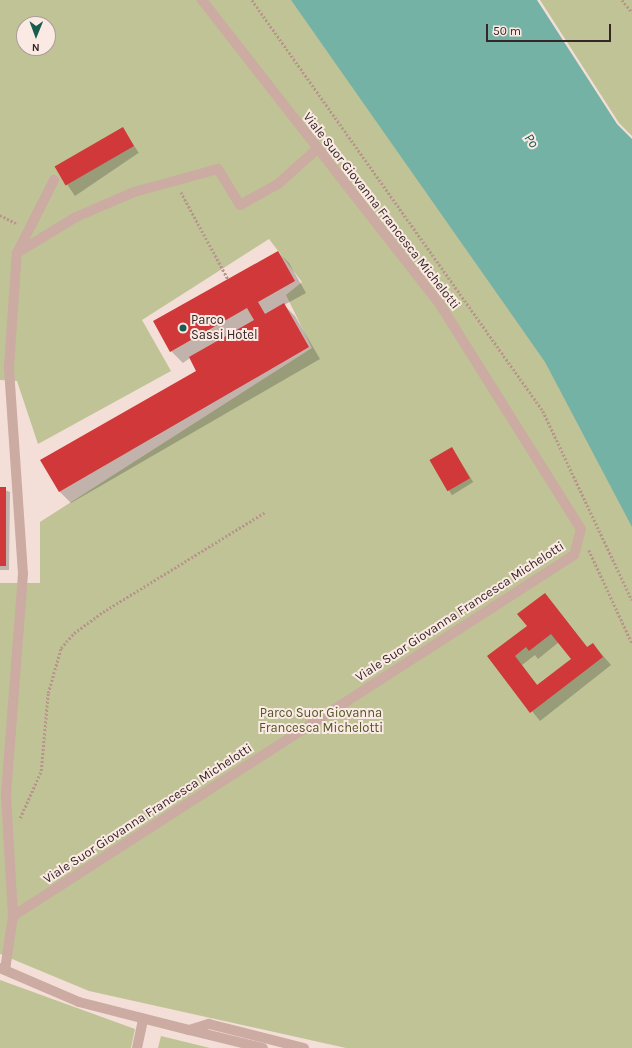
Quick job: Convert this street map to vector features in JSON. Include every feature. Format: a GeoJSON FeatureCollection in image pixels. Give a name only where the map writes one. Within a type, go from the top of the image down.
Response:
{"type":"FeatureCollection","features":[{"type":"Feature","properties":{"kind":"street","name":"Viale Suor Giovanna Francesca Michelotti"},"geometry":{"type":"LineString","coordinates":[[13,916],[574,555],[581,529],[441,306],[202,0]]}},
{"type":"Feature","properties":{"kind":"street"},"geometry":{"type":"LineString","coordinates":[[17,253],[76,217],[134,192],[218,169],[240,205],[278,184],[317,149]]}},
{"type":"Feature","properties":{"kind":"street"},"geometry":{"type":"LineString","coordinates":[[54,180],[17,253],[9,366],[23,574],[6,796],[13,916],[3,969],[79,1002],[263,1048]]}},
{"type":"Feature","properties":{"kind":"street"},"geometry":{"type":"LineString","coordinates":[[137,1048],[143,1019]]}},
{"type":"Feature","properties":{"kind":"street"},"geometry":{"type":"LineString","coordinates":[[189,1030],[209,1024],[304,1048]]}},
{"type":"Feature","properties":{"kind":"path","name":"Viale Suor Giovanna Francesca Michelotti"},"geometry":{"type":"LineString","coordinates":[[252,0],[543,411],[632,600]]}},
{"type":"Feature","properties":{"kind":"path"},"geometry":{"type":"LineString","coordinates":[[622,0],[632,12]]}},
{"type":"Feature","properties":{"kind":"path"},"geometry":{"type":"LineString","coordinates":[[175,181],[228,279]]}},
{"type":"Feature","properties":{"kind":"path"},"geometry":{"type":"LineString","coordinates":[[0,215],[30,227]]}},
{"type":"Feature","properties":{"kind":"path"},"geometry":{"type":"LineString","coordinates":[[9,837],[31,800],[41,771],[48,693],[65,643],[106,610],[264,512]]}},
{"type":"Feature","properties":{"kind":"path"},"geometry":{"type":"LineString","coordinates":[[581,529],[632,643]]}},
{"type":"Feature","properties":{"kind":"green space","name":"Parco Suor Giovanna Francesca Michelotti"},"geometry":{"type":"Polygon","coordinates":[[[0,0],[321,0],[632,476],[632,1048],[346,1048],[89,991],[0,954],[0,583],[40,583],[40,522],[312,348],[286,295],[302,282],[269,239],[142,320],[171,371],[38,444],[17,381],[0,380],[0,0]]]}},
{"type":"Feature","properties":{"kind":"green space"},"geometry":{"type":"Polygon","coordinates":[[[540,0],[632,0],[632,136],[619,123],[540,0]]]}},
{"type":"Feature","properties":{"kind":"green space"},"geometry":{"type":"Polygon","coordinates":[[[0,980],[135,1029],[131,1048],[0,1048],[0,980]]]}},
{"type":"Feature","properties":{"kind":"green space"},"geometry":{"type":"Polygon","coordinates":[[[161,1036],[210,1048],[158,1048],[161,1036]]]}},
{"type":"Feature","properties":{"kind":"water","name":"Po"},"geometry":{"type":"Polygon","coordinates":[[[291,0],[537,0],[617,124],[632,139],[632,527],[545,362],[291,0]]]}},
{"type":"Feature","properties":{"kind":"building"},"geometry":{"type":"Polygon","coordinates":[[[123,127],[134,146],[66,186],[55,166],[123,127]]]}},
{"type":"Feature","properties":{"kind":"building"},"geometry":{"type":"Polygon","coordinates":[[[278,251],[295,281],[258,302],[265,314],[284,303],[309,347],[59,492],[40,460],[196,371],[189,357],[254,320],[247,308],[170,352],[153,321],[278,251]]]}},
{"type":"Feature","properties":{"kind":"building"},"geometry":{"type":"Polygon","coordinates":[[[452,447],[470,478],[447,491],[429,460],[452,447]]]}},
{"type":"Feature","properties":{"kind":"building"},"geometry":{"type":"Polygon","coordinates":[[[0,487],[6,487],[6,566],[0,566],[0,487]]]}},
{"type":"Feature","properties":{"kind":"building"},"geometry":{"type":"Polygon","coordinates":[[[545,593],[587,647],[593,643],[603,657],[530,713],[487,656],[527,626],[517,614],[545,593]],[[551,634],[529,651],[526,647],[515,656],[537,685],[571,659],[551,634]]]}},
{"type":"Feature","properties":{"kind":"place","name":"Parco Sassi Hotel"},"geometry":{"type":"Point","coordinates":[183,328]}}]}
